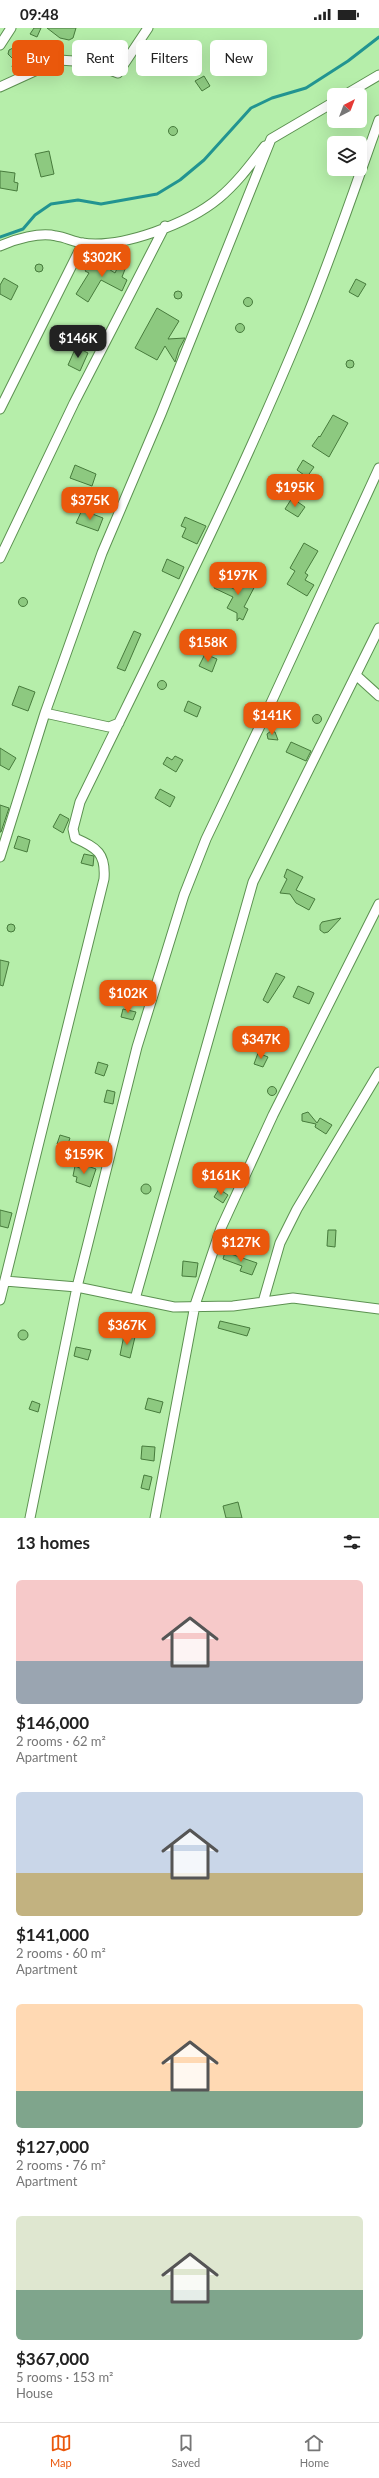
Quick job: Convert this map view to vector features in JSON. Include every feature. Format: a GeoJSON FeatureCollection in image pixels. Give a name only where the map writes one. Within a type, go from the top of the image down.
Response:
{"type":"FeatureCollection","features":[{"type":"Feature","properties":{"kind":"street"},"geometry":{"type":"LineString","coordinates":[[0,45],[11,28]]}},
{"type":"Feature","properties":{"kind":"street"},"geometry":{"type":"LineString","coordinates":[[0,87],[59,60],[89,62],[118,73],[148,28]]}},
{"type":"Feature","properties":{"kind":"street"},"geometry":{"type":"LineString","coordinates":[[357,88],[379,75]]}},
{"type":"Feature","properties":{"kind":"street"},"geometry":{"type":"LineString","coordinates":[[0,246],[26,237],[54,235],[83,243],[126,241],[195,214],[218,199],[238,180],[271,138],[327,106]]}},
{"type":"Feature","properties":{"kind":"street"},"geometry":{"type":"LineString","coordinates":[[0,1300],[104,879],[105,865],[101,854],[92,845],[75,838],[73,829],[80,802],[228,500],[302,328],[379,120]]}},
{"type":"Feature","properties":{"kind":"street"},"geometry":{"type":"LineString","coordinates":[[0,858],[45,713],[102,553],[166,400],[271,138]]}},
{"type":"Feature","properties":{"kind":"street"},"geometry":{"type":"LineString","coordinates":[[0,558],[74,403],[165,226]]}},
{"type":"Feature","properties":{"kind":"street"},"geometry":{"type":"LineString","coordinates":[[0,409],[83,243]]}},
{"type":"Feature","properties":{"kind":"street"},"geometry":{"type":"LineString","coordinates":[[30,1518],[78,1288],[136,1047],[184,895],[206,838],[270,705],[379,468]]}},
{"type":"Feature","properties":{"kind":"street"},"geometry":{"type":"LineString","coordinates":[[135,1299],[253,882],[357,676],[379,628]]}},
{"type":"Feature","properties":{"kind":"street"},"geometry":{"type":"LineString","coordinates":[[357,676],[379,696]]}},
{"type":"Feature","properties":{"kind":"street"},"geometry":{"type":"LineString","coordinates":[[45,713],[109,727],[119,723]]}},
{"type":"Feature","properties":{"kind":"street"},"geometry":{"type":"LineString","coordinates":[[155,1518],[195,1306],[221,1228],[272,1115],[379,904]]}},
{"type":"Feature","properties":{"kind":"street"},"geometry":{"type":"LineString","coordinates":[[263,1302],[280,1243],[297,1209],[379,1072]]}},
{"type":"Feature","properties":{"kind":"street"},"geometry":{"type":"LineString","coordinates":[[5,1281],[78,1288],[174,1307],[233,1306],[294,1298],[379,1309]]}},
{"type":"Feature","properties":{"kind":"building"},"geometry":{"type":"Polygon","coordinates":[[[34,28],[41,28],[37,37],[30,34],[34,28]]]}},
{"type":"Feature","properties":{"kind":"building"},"geometry":{"type":"Polygon","coordinates":[[[47,28],[76,28],[73,38],[69,40],[60,38],[47,28]]]}},
{"type":"Feature","properties":{"kind":"building"},"geometry":{"type":"Polygon","coordinates":[[[12,48],[12,58],[8,54],[9,50],[12,48]]]}},
{"type":"Feature","properties":{"kind":"building"},"geometry":{"type":"Polygon","coordinates":[[[204,76],[210,86],[202,91],[195,81],[204,76]]]}},
{"type":"Feature","properties":{"kind":"building"},"geometry":{"type":"Polygon","coordinates":[[[173,126],[178,131],[173,136],[168,131],[173,126]]]}},
{"type":"Feature","properties":{"kind":"building"},"geometry":{"type":"Polygon","coordinates":[[[49,151],[54,174],[41,177],[35,154],[49,151]]]}},
{"type":"Feature","properties":{"kind":"building"},"geometry":{"type":"Polygon","coordinates":[[[0,171],[15,173],[14,182],[18,183],[17,191],[0,188],[0,171]]]}},
{"type":"Feature","properties":{"kind":"building"},"geometry":{"type":"Polygon","coordinates":[[[123,256],[129,259],[122,277],[127,280],[122,291],[101,280],[88,302],[76,294],[89,273],[85,271],[93,259],[115,273],[123,256]]]}},
{"type":"Feature","properties":{"kind":"building"},"geometry":{"type":"Polygon","coordinates":[[[37,264],[41,264],[43,268],[41,272],[37,272],[35,270],[35,266],[37,264]]]}},
{"type":"Feature","properties":{"kind":"building"},"geometry":{"type":"Polygon","coordinates":[[[4,278],[18,286],[11,300],[0,294],[0,285],[4,278]]]}},
{"type":"Feature","properties":{"kind":"building"},"geometry":{"type":"Polygon","coordinates":[[[356,279],[366,284],[358,297],[349,292],[356,279]]]}},
{"type":"Feature","properties":{"kind":"building"},"geometry":{"type":"Polygon","coordinates":[[[176,291],[180,291],[182,295],[180,299],[176,299],[174,297],[174,293],[176,291]]]}},
{"type":"Feature","properties":{"kind":"building"},"geometry":{"type":"Polygon","coordinates":[[[248,297],[253,302],[248,307],[243,302],[248,297]]]}},
{"type":"Feature","properties":{"kind":"building"},"geometry":{"type":"Polygon","coordinates":[[[157,308],[179,321],[168,339],[185,338],[179,349],[175,362],[165,346],[157,360],[135,348],[157,308]]]}},
{"type":"Feature","properties":{"kind":"building"},"geometry":{"type":"Polygon","coordinates":[[[238,324],[242,324],[244,328],[242,332],[238,332],[236,330],[236,326],[238,324]]]}},
{"type":"Feature","properties":{"kind":"building"},"geometry":{"type":"Polygon","coordinates":[[[76,347],[88,353],[80,371],[68,365],[76,347]]]}},
{"type":"Feature","properties":{"kind":"building"},"geometry":{"type":"Polygon","coordinates":[[[348,360],[352,360],[354,364],[352,368],[348,368],[346,366],[346,362],[348,360]]]}},
{"type":"Feature","properties":{"kind":"building"},"geometry":{"type":"Polygon","coordinates":[[[333,415],[348,423],[329,457],[312,446],[319,436],[320,437],[333,415]]]}},
{"type":"Feature","properties":{"kind":"building"},"geometry":{"type":"Polygon","coordinates":[[[303,460],[314,467],[307,477],[297,470],[303,460]]]}},
{"type":"Feature","properties":{"kind":"building"},"geometry":{"type":"Polygon","coordinates":[[[75,465],[96,474],[92,486],[70,478],[75,465]]]}},
{"type":"Feature","properties":{"kind":"building"},"geometry":{"type":"Polygon","coordinates":[[[292,498],[305,507],[298,517],[285,509],[292,498]]]}},
{"type":"Feature","properties":{"kind":"building"},"geometry":{"type":"Polygon","coordinates":[[[82,510],[103,518],[98,531],[76,523],[82,510]]]}},
{"type":"Feature","properties":{"kind":"building"},"geometry":{"type":"Polygon","coordinates":[[[185,517],[206,526],[197,544],[182,537],[186,528],[181,526],[185,517]]]}},
{"type":"Feature","properties":{"kind":"building"},"geometry":{"type":"Polygon","coordinates":[[[304,543],[318,551],[305,573],[308,575],[305,580],[314,585],[307,596],[287,584],[295,571],[290,568],[304,543]]]}},
{"type":"Feature","properties":{"kind":"building"},"geometry":{"type":"Polygon","coordinates":[[[167,559],[184,567],[179,579],[162,571],[167,559]]]}},
{"type":"Feature","properties":{"kind":"building"},"geometry":{"type":"Polygon","coordinates":[[[249,578],[257,582],[244,607],[248,609],[243,620],[239,618],[237,621],[237,613],[227,608],[233,597],[214,588],[217,580],[236,590],[242,580],[246,583],[249,578]]]}},
{"type":"Feature","properties":{"kind":"building"},"geometry":{"type":"Polygon","coordinates":[[[23,597],[28,602],[23,607],[18,602],[23,597]]]}},
{"type":"Feature","properties":{"kind":"building"},"geometry":{"type":"Polygon","coordinates":[[[134,631],[141,634],[125,671],[117,668],[134,631]]]}},
{"type":"Feature","properties":{"kind":"building"},"geometry":{"type":"Polygon","coordinates":[[[205,654],[217,659],[212,672],[199,666],[205,654]]]}},
{"type":"Feature","properties":{"kind":"building"},"geometry":{"type":"Polygon","coordinates":[[[162,680],[167,685],[162,690],[157,685],[162,680]]]}},
{"type":"Feature","properties":{"kind":"building"},"geometry":{"type":"Polygon","coordinates":[[[19,686],[35,692],[28,711],[12,705],[19,686]]]}},
{"type":"Feature","properties":{"kind":"building"},"geometry":{"type":"Polygon","coordinates":[[[188,701],[201,707],[197,717],[184,711],[188,701]]]}},
{"type":"Feature","properties":{"kind":"building"},"geometry":{"type":"Polygon","coordinates":[[[317,714],[322,719],[317,724],[312,719],[317,714]]]}},
{"type":"Feature","properties":{"kind":"building"},"geometry":{"type":"Polygon","coordinates":[[[271,731],[275,732],[278,740],[268,739],[267,734],[271,731]]]}},
{"type":"Feature","properties":{"kind":"building"},"geometry":{"type":"Polygon","coordinates":[[[291,742],[311,751],[306,761],[286,752],[291,742]]]}},
{"type":"Feature","properties":{"kind":"building"},"geometry":{"type":"Polygon","coordinates":[[[0,748],[16,758],[9,770],[0,765],[0,748]]]}},
{"type":"Feature","properties":{"kind":"building"},"geometry":{"type":"Polygon","coordinates":[[[175,756],[183,760],[176,772],[163,764],[167,757],[172,760],[175,756]]]}},
{"type":"Feature","properties":{"kind":"building"},"geometry":{"type":"Polygon","coordinates":[[[160,789],[175,797],[170,807],[155,798],[160,789]]]}},
{"type":"Feature","properties":{"kind":"building"},"geometry":{"type":"Polygon","coordinates":[[[0,805],[9,808],[1,832],[0,832],[0,805]]]}},
{"type":"Feature","properties":{"kind":"building"},"geometry":{"type":"Polygon","coordinates":[[[60,814],[69,819],[63,833],[53,827],[60,814]]]}},
{"type":"Feature","properties":{"kind":"building"},"geometry":{"type":"Polygon","coordinates":[[[18,836],[30,840],[27,852],[14,848],[18,836]]]}},
{"type":"Feature","properties":{"kind":"building"},"geometry":{"type":"Polygon","coordinates":[[[84,854],[94,856],[93,866],[81,863],[84,854]]]}},
{"type":"Feature","properties":{"kind":"building"},"geometry":{"type":"Polygon","coordinates":[[[287,869],[303,877],[296,890],[315,899],[309,910],[296,903],[290,894],[280,893],[287,879],[284,877],[287,869]]]}},
{"type":"Feature","properties":{"kind":"building"},"geometry":{"type":"Polygon","coordinates":[[[341,918],[328,932],[324,933],[320,930],[320,925],[322,922],[341,918]]]}},
{"type":"Feature","properties":{"kind":"building"},"geometry":{"type":"Polygon","coordinates":[[[9,924],[13,924],[15,928],[13,932],[9,932],[7,930],[7,926],[9,924]]]}},
{"type":"Feature","properties":{"kind":"building"},"geometry":{"type":"Polygon","coordinates":[[[0,960],[9,962],[3,986],[0,985],[0,960]]]}},
{"type":"Feature","properties":{"kind":"building"},"geometry":{"type":"Polygon","coordinates":[[[276,973],[285,977],[268,1003],[263,1000],[276,973]]]}},
{"type":"Feature","properties":{"kind":"building"},"geometry":{"type":"Polygon","coordinates":[[[298,986],[314,993],[309,1004],[293,997],[298,986]]]}},
{"type":"Feature","properties":{"kind":"building"},"geometry":{"type":"Polygon","coordinates":[[[123,1009],[136,1012],[133,1020],[121,1017],[123,1009]]]}},
{"type":"Feature","properties":{"kind":"building"},"geometry":{"type":"Polygon","coordinates":[[[258,1053],[268,1057],[263,1067],[254,1064],[258,1053]]]}},
{"type":"Feature","properties":{"kind":"building"},"geometry":{"type":"Polygon","coordinates":[[[98,1062],[108,1065],[104,1076],[95,1073],[98,1062]]]}},
{"type":"Feature","properties":{"kind":"building"},"geometry":{"type":"Polygon","coordinates":[[[270,1087],[274,1087],[276,1091],[274,1095],[270,1095],[268,1093],[268,1089],[270,1087]]]}},
{"type":"Feature","properties":{"kind":"building"},"geometry":{"type":"Polygon","coordinates":[[[107,1090],[115,1092],[113,1104],[104,1102],[107,1090]]]}},
{"type":"Feature","properties":{"kind":"building"},"geometry":{"type":"Polygon","coordinates":[[[308,1112],[317,1123],[320,1118],[332,1125],[326,1134],[315,1127],[316,1124],[302,1121],[302,1114],[308,1112]]]}},
{"type":"Feature","properties":{"kind":"building"},"geometry":{"type":"Polygon","coordinates":[[[60,1135],[70,1138],[67,1147],[57,1144],[60,1135]]]}},
{"type":"Feature","properties":{"kind":"building"},"geometry":{"type":"Polygon","coordinates":[[[82,1164],[96,1169],[90,1187],[76,1182],[77,1177],[73,1176],[75,1166],[80,1168],[82,1164]]]}},
{"type":"Feature","properties":{"kind":"building"},"geometry":{"type":"Polygon","coordinates":[[[144,1184],[148,1184],[151,1189],[148,1194],[144,1194],[141,1191],[141,1187],[144,1184]]]}},
{"type":"Feature","properties":{"kind":"building"},"geometry":{"type":"Polygon","coordinates":[[[219,1189],[228,1195],[223,1203],[214,1197],[219,1189]]]}},
{"type":"Feature","properties":{"kind":"building"},"geometry":{"type":"Polygon","coordinates":[[[0,1210],[12,1213],[8,1228],[0,1226],[0,1210]]]}},
{"type":"Feature","properties":{"kind":"building"},"geometry":{"type":"Polygon","coordinates":[[[328,1230],[336,1230],[335,1247],[327,1246],[328,1230]]]}},
{"type":"Feature","properties":{"kind":"building"},"geometry":{"type":"Polygon","coordinates":[[[225,1252],[257,1263],[252,1275],[240,1271],[242,1266],[223,1259],[225,1252]]]}},
{"type":"Feature","properties":{"kind":"building"},"geometry":{"type":"Polygon","coordinates":[[[183,1261],[198,1263],[196,1277],[182,1276],[183,1261]]]}},
{"type":"Feature","properties":{"kind":"building"},"geometry":{"type":"Polygon","coordinates":[[[220,1321],[250,1328],[247,1336],[218,1328],[220,1321]]]}},
{"type":"Feature","properties":{"kind":"building"},"geometry":{"type":"Polygon","coordinates":[[[21,1330],[25,1330],[27,1331],[27,1339],[21,1340],[18,1337],[18,1333],[21,1330]]]}},
{"type":"Feature","properties":{"kind":"building"},"geometry":{"type":"Polygon","coordinates":[[[124,1335],[135,1337],[130,1358],[120,1355],[124,1335]]]}},
{"type":"Feature","properties":{"kind":"building"},"geometry":{"type":"Polygon","coordinates":[[[76,1347],[91,1350],[88,1360],[74,1356],[76,1347]]]}},
{"type":"Feature","properties":{"kind":"building"},"geometry":{"type":"Polygon","coordinates":[[[148,1398],[163,1402],[160,1413],[145,1409],[148,1398]]]}},
{"type":"Feature","properties":{"kind":"building"},"geometry":{"type":"Polygon","coordinates":[[[32,1401],[40,1404],[38,1412],[29,1409],[32,1401]]]}},
{"type":"Feature","properties":{"kind":"building"},"geometry":{"type":"Polygon","coordinates":[[[142,1446],[155,1447],[154,1461],[141,1459],[142,1446]]]}},
{"type":"Feature","properties":{"kind":"building"},"geometry":{"type":"Polygon","coordinates":[[[144,1475],[152,1477],[149,1490],[141,1488],[144,1475]]]}},
{"type":"Feature","properties":{"kind":"building"},"geometry":{"type":"Polygon","coordinates":[[[238,1502],[242,1518],[226,1518],[223,1506],[238,1502]]]}},
{"type":"Feature","properties":{"kind":"waterway"},"geometry":{"type":"LineString","coordinates":[[0,237],[23,229],[35,215],[51,204],[78,200],[101,204],[157,194],[180,180],[204,160],[251,108],[272,98],[306,88],[348,61],[379,37]]}}]}
